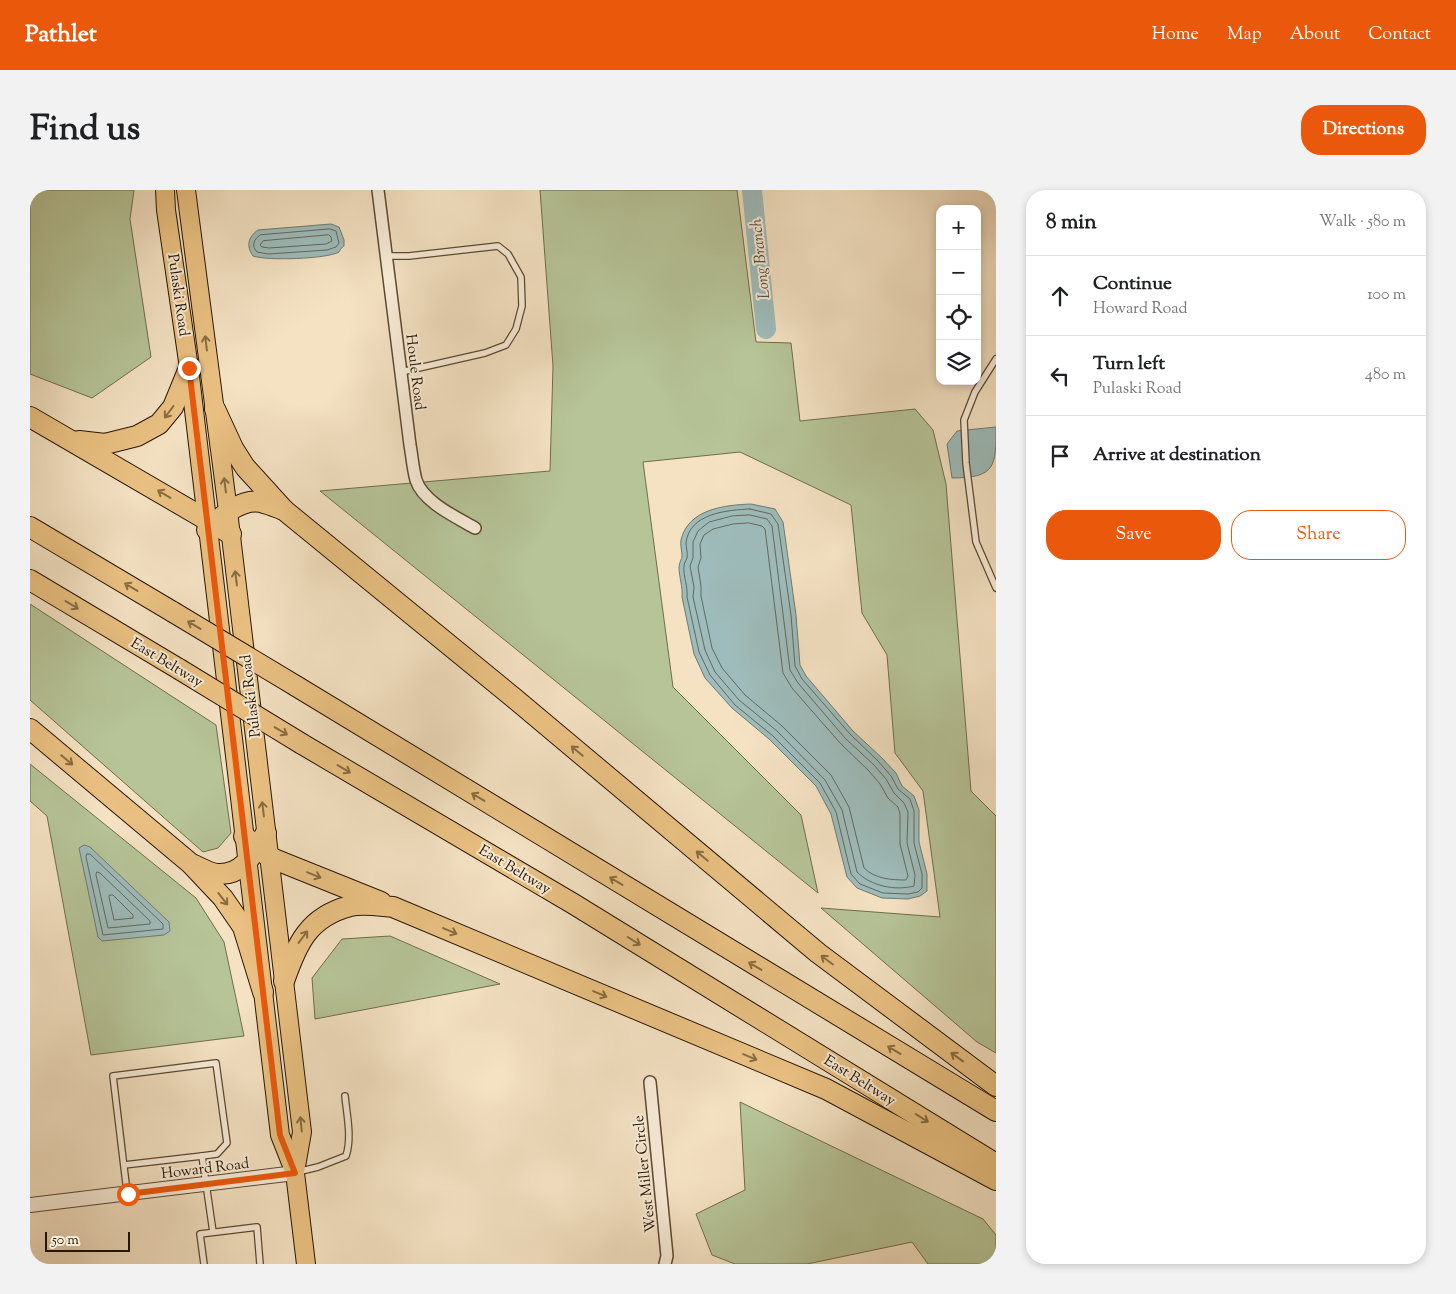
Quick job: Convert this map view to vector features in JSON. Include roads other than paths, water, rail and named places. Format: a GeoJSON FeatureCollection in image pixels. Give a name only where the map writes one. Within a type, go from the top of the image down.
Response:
{"type":"FeatureCollection","features":[{"type":"Feature","properties":{"kind":"highway"},"geometry":{"type":"LineString","coordinates":[[72,440],[105,444],[137,436],[159,424],[173,407],[189,368]]}},
{"type":"Feature","properties":{"kind":"highway"},"geometry":{"type":"LineString","coordinates":[[215,409],[233,448],[245,467],[284,510],[514,698],[818,953],[996,1086]]}},
{"type":"Feature","properties":{"kind":"highway"},"geometry":{"type":"LineString","coordinates":[[30,417],[217,524],[247,503],[259,502],[284,510]]}},
{"type":"Feature","properties":{"kind":"highway"},"geometry":{"type":"LineString","coordinates":[[30,527],[296,686],[996,1111]]}},
{"type":"Feature","properties":{"kind":"highway","name":"East Beltway"},"geometry":{"type":"LineString","coordinates":[[30,580],[302,744],[580,908],[996,1164]]}},
{"type":"Feature","properties":{"kind":"highway"},"geometry":{"type":"LineString","coordinates":[[30,729],[190,863],[223,898],[243,928],[264,992]]}},
{"type":"Feature","properties":{"kind":"highway"},"geometry":{"type":"LineString","coordinates":[[190,863],[216,874],[234,872],[257,847],[393,907],[826,1089],[996,1180]]}},
{"type":"Feature","properties":{"kind":"highway"},"geometry":{"type":"LineString","coordinates":[[284,981],[300,939],[320,921],[350,906],[393,907]]}},
{"type":"Feature","properties":{"kind":"main road","name":"Pulaski Road"},"geometry":{"type":"LineString","coordinates":[[166,190],[166,210],[189,368],[217,524],[257,847],[264,992],[280,1135],[295,1173],[306,1264]]}},
{"type":"Feature","properties":{"kind":"main road","name":"Pulaski Road"},"geometry":{"type":"LineString","coordinates":[[186,190],[215,409],[217,524],[257,847],[284,981],[302,1132],[295,1173]]}},
{"type":"Feature","properties":{"kind":"street","name":"Houle Road"},"geometry":{"type":"LineString","coordinates":[[378,190],[416,481],[421,490],[438,506],[475,528]]}},
{"type":"Feature","properties":{"kind":"street","name":"West Miller Circle"},"geometry":{"type":"LineString","coordinates":[[650,1082],[667,1256],[665,1264]]}},
{"type":"Feature","properties":{"kind":"street","name":"Howard Road"},"geometry":{"type":"LineString","coordinates":[[30,1205],[295,1173]]}},
{"type":"Feature","properties":{"kind":"lane"},"geometry":{"type":"LineString","coordinates":[[386,256],[409,256],[498,246],[508,254],[521,277],[522,306],[516,329],[506,345],[485,354],[401,372]]}},
{"type":"Feature","properties":{"kind":"lane"},"geometry":{"type":"LineString","coordinates":[[996,358],[975,392],[964,420],[966,463],[976,542],[995,581],[996,588]]}},
{"type":"Feature","properties":{"kind":"lane"},"geometry":{"type":"LineString","coordinates":[[124,1165],[217,1154],[227,1143],[216,1063],[113,1076],[124,1165],[128,1194]]}},
{"type":"Feature","properties":{"kind":"lane"},"geometry":{"type":"LineString","coordinates":[[295,1173],[318,1167],[346,1156],[349,1139],[345,1096]]}},
{"type":"Feature","properties":{"kind":"lane"},"geometry":{"type":"LineString","coordinates":[[202,1156],[213,1232]]}},
{"type":"Feature","properties":{"kind":"lane"},"geometry":{"type":"LineString","coordinates":[[204,1264],[200,1234],[256,1227],[260,1264]]}},
{"type":"Feature","properties":{"kind":"water"},"geometry":{"type":"Polygon","coordinates":[[[331,224],[339,227],[344,240],[344,246],[339,252],[310,258],[283,259],[253,256],[249,249],[250,239],[258,230],[331,224]]]}},
{"type":"Feature","properties":{"kind":"water"},"geometry":{"type":"Polygon","coordinates":[[[996,427],[994,460],[990,467],[977,476],[952,478],[947,444],[957,431],[996,427]]]}},
{"type":"Feature","properties":{"kind":"water"},"geometry":{"type":"Polygon","coordinates":[[[751,504],[775,509],[783,522],[796,615],[800,665],[806,676],[853,731],[896,773],[902,786],[914,796],[919,810],[919,842],[927,874],[927,891],[920,896],[908,899],[882,898],[857,888],[847,877],[831,814],[816,786],[769,739],[732,708],[705,678],[694,654],[682,597],[679,571],[682,556],[681,540],[691,521],[699,515],[719,508],[751,504]]]}},
{"type":"Feature","properties":{"kind":"water"},"geometry":{"type":"Polygon","coordinates":[[[84,845],[90,847],[169,922],[170,931],[164,935],[102,941],[98,937],[79,848],[84,845]]]}},
{"type":"Feature","properties":{"kind":"waterway","name":"Long Branch"},"geometry":{"type":"LineString","coordinates":[[752,190],[766,329]]}}]}
